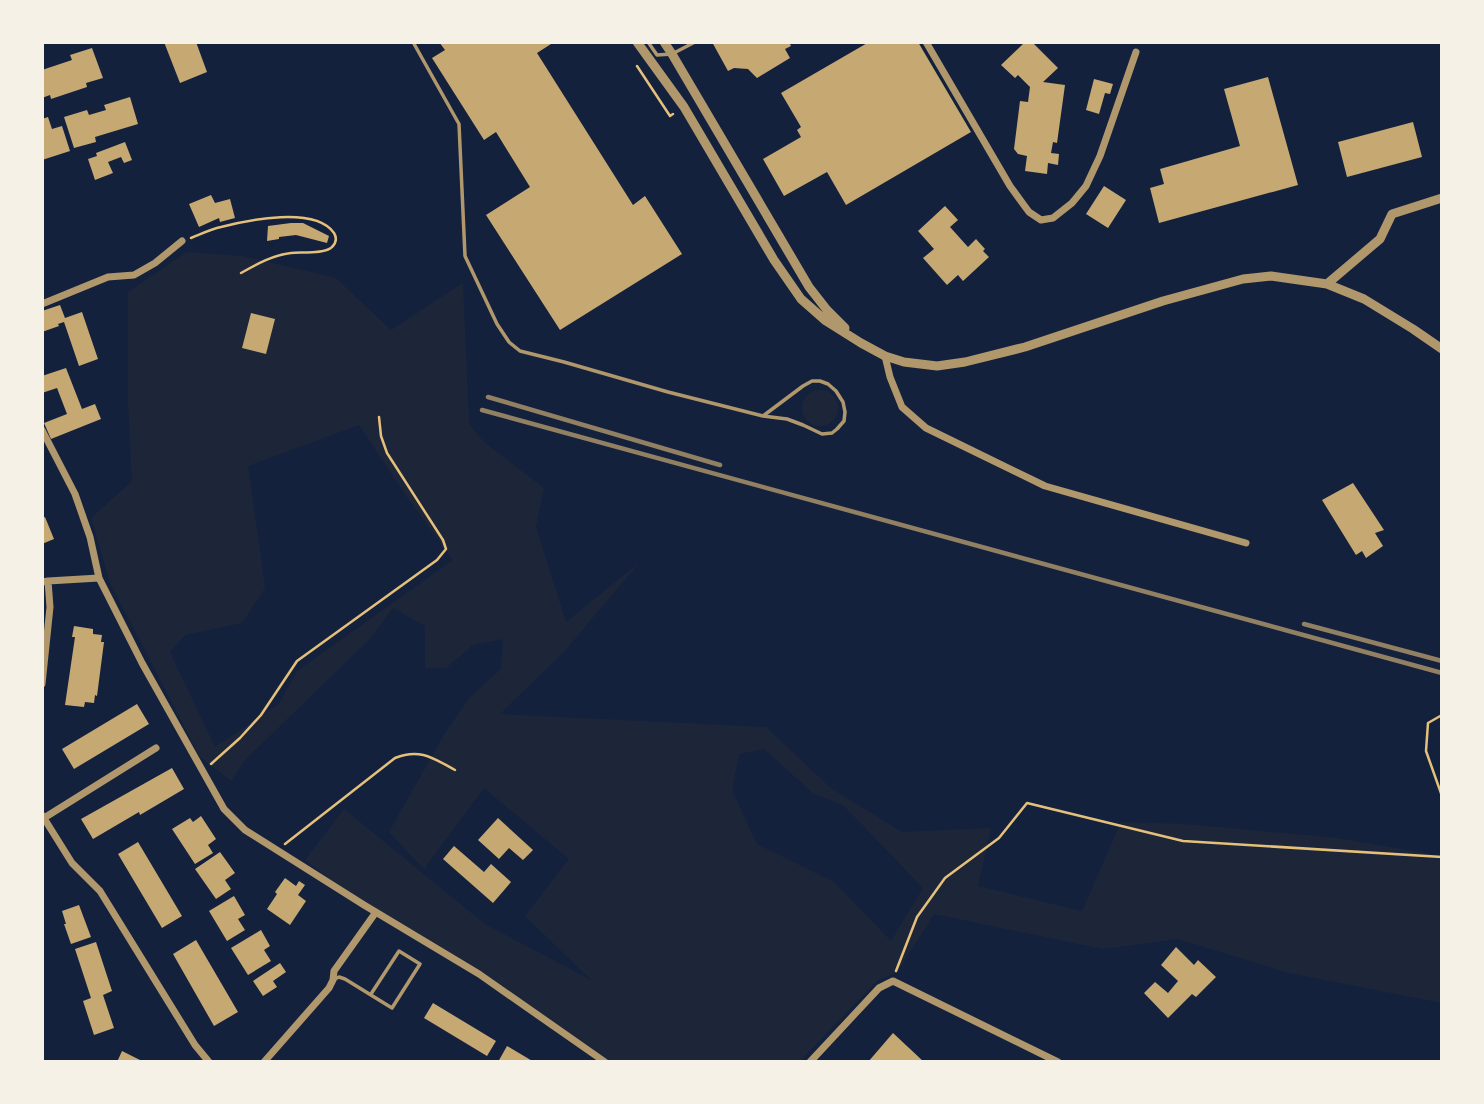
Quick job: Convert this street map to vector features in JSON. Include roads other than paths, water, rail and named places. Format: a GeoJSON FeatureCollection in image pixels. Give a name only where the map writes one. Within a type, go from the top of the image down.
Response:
{"type":"FeatureCollection","features":[{"type":"Feature","properties":{"kind":"street"},"geometry":{"type":"LineString","coordinates":[[637,42],[684,107],[788,282],[826,321],[886,356],[904,362],[937,366],[965,362],[1025,347],[1163,301],[1243,279],[1271,276],[1327,284],[1364,299],[1442,349]]}},
{"type":"Feature","properties":{"kind":"street"},"geometry":{"type":"LineString","coordinates":[[664,42],[809,286],[827,310],[861,343]]}},
{"type":"Feature","properties":{"kind":"street"},"geometry":{"type":"LineString","coordinates":[[926,42],[1010,186],[1029,212],[1041,220],[1053,218],[1072,203],[1086,186],[1100,156],[1136,52]]}},
{"type":"Feature","properties":{"kind":"street"},"geometry":{"type":"LineString","coordinates":[[1327,284],[1380,239],[1392,214],[1442,198]]}},
{"type":"Feature","properties":{"kind":"street"},"geometry":{"type":"LineString","coordinates":[[42,304],[108,276],[134,275],[155,263],[182,241]]}},
{"type":"Feature","properties":{"kind":"street"},"geometry":{"type":"LineString","coordinates":[[886,356],[890,377],[902,407],[926,428],[1045,486],[1246,543]]}},
{"type":"Feature","properties":{"kind":"street"},"geometry":{"type":"LineString","coordinates":[[42,430],[75,494],[90,537],[99,578],[142,663],[224,809],[245,830],[479,974],[605,1062]]}},
{"type":"Feature","properties":{"kind":"street"},"geometry":{"type":"LineString","coordinates":[[42,684],[50,607],[45,582],[99,578]]}},
{"type":"Feature","properties":{"kind":"street"},"geometry":{"type":"LineString","coordinates":[[156,748],[43,816],[72,863],[100,891],[195,1045],[209,1062]]}},
{"type":"Feature","properties":{"kind":"street"},"geometry":{"type":"LineString","coordinates":[[264,1062],[329,988],[334,971],[376,912]]}},
{"type":"Feature","properties":{"kind":"street"},"geometry":{"type":"LineString","coordinates":[[810,1062],[879,988],[893,981],[1058,1062]]}},
{"type":"Feature","properties":{"kind":"lane"},"geometry":{"type":"LineString","coordinates":[[413,42],[459,124],[465,256],[497,324],[509,342],[520,351],[763,416],[787,419],[822,434],[836,429],[844,421],[845,412],[843,402],[828,384],[812,381],[763,416]]}},
{"type":"Feature","properties":{"kind":"lane"},"geometry":{"type":"LineString","coordinates":[[648,42],[657,55],[673,54],[695,42]]}},
{"type":"Feature","properties":{"kind":"lane"},"geometry":{"type":"LineString","coordinates":[[333,980],[345,979],[392,1008],[420,964],[399,951],[371,994]]}},
{"type":"Feature","properties":{"kind":"railway"},"geometry":{"type":"LineString","coordinates":[[488,397],[720,465]]}},
{"type":"Feature","properties":{"kind":"railway"},"geometry":{"type":"LineString","coordinates":[[482,410],[1442,673]]}},
{"type":"Feature","properties":{"kind":"railway"},"geometry":{"type":"LineString","coordinates":[[1304,624],[1442,661]]}}]}
